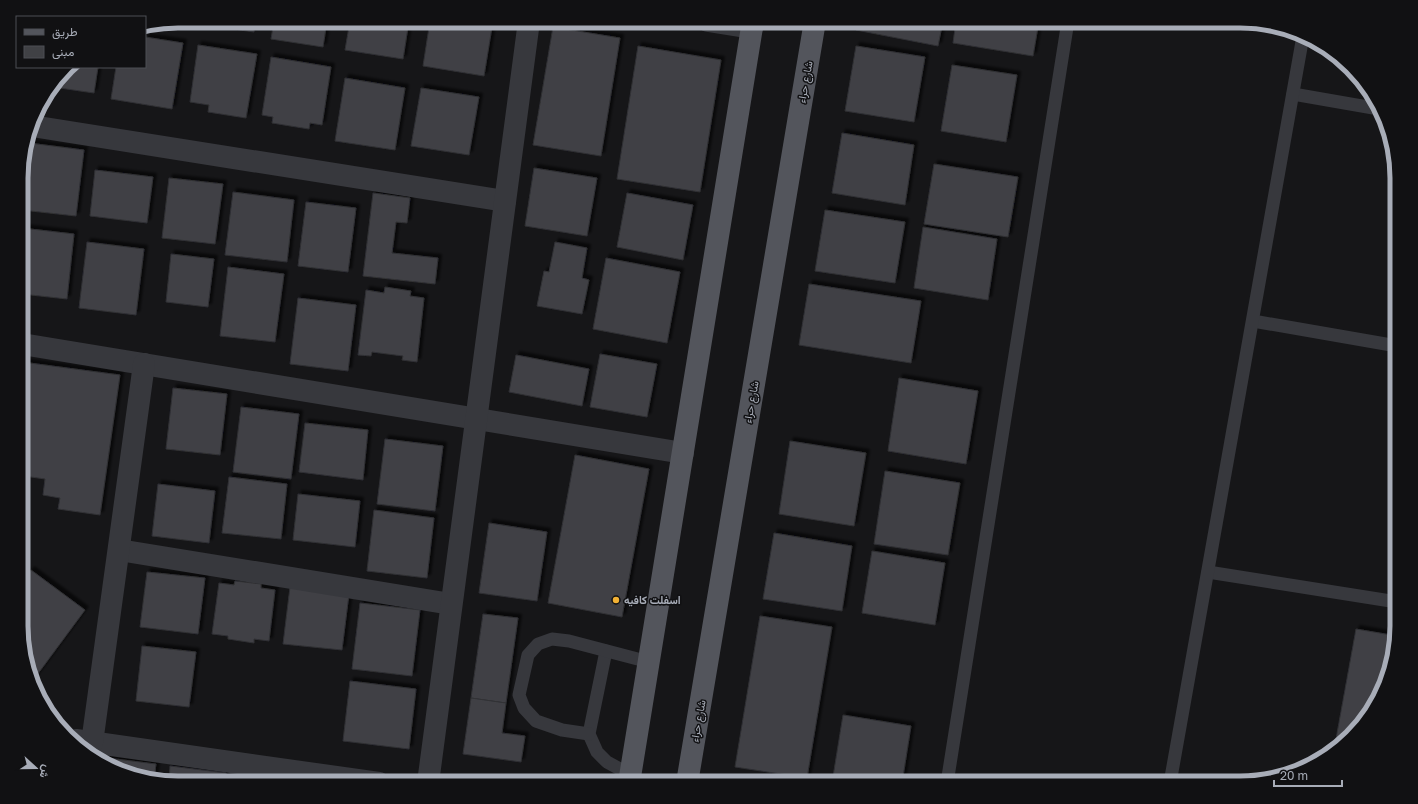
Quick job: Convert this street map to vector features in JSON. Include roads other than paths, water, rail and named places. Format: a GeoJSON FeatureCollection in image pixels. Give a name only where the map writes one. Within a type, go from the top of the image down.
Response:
{"type":"FeatureCollection","features":[{"type":"Feature","properties":{"kind":"main road"},"geometry":{"type":"LineString","coordinates":[[630,776],[752,28]]}},
{"type":"Feature","properties":{"kind":"main road","name":"شارع حراء"},"geometry":{"type":"LineString","coordinates":[[688,776],[814,28]]}},
{"type":"Feature","properties":{"kind":"street"},"geometry":{"type":"LineString","coordinates":[[429,776],[528,28]]}},
{"type":"Feature","properties":{"kind":"street"},"geometry":{"type":"LineString","coordinates":[[37,127],[505,201]]}},
{"type":"Feature","properties":{"kind":"street"},"geometry":{"type":"LineString","coordinates":[[28,345],[683,453]]}},
{"type":"Feature","properties":{"kind":"street"},"geometry":{"type":"LineString","coordinates":[[144,364],[119,550],[84,741],[331,776]]}},
{"type":"Feature","properties":{"kind":"street"},"geometry":{"type":"LineString","coordinates":[[119,550],[451,604]]}},
{"type":"Feature","properties":{"kind":"lane"},"geometry":{"type":"LineString","coordinates":[[948,776],[1067,28]]}},
{"type":"Feature","properties":{"kind":"lane"},"geometry":{"type":"LineString","coordinates":[[1171,776],[1294,94],[1302,41]]}},
{"type":"Feature","properties":{"kind":"lane"},"geometry":{"type":"LineString","coordinates":[[1294,94],[1373,108]]}},
{"type":"Feature","properties":{"kind":"lane"},"geometry":{"type":"LineString","coordinates":[[1253,321],[1390,345]]}},
{"type":"Feature","properties":{"kind":"lane"},"geometry":{"type":"LineString","coordinates":[[1208,572],[1390,601]]}},
{"type":"Feature","properties":{"kind":"lane"},"geometry":{"type":"LineString","coordinates":[[589,734],[562,730],[536,721],[524,708],[520,695],[528,655],[538,644],[552,639],[569,641],[606,652],[649,662]]}},
{"type":"Feature","properties":{"kind":"lane"},"geometry":{"type":"LineString","coordinates":[[606,652],[589,734],[597,752],[607,762],[626,776]]}},
{"type":"Feature","properties":{"kind":"place","name":"اسفلت كافيه"},"geometry":{"type":"Point","coordinates":[616,600]}}]}
